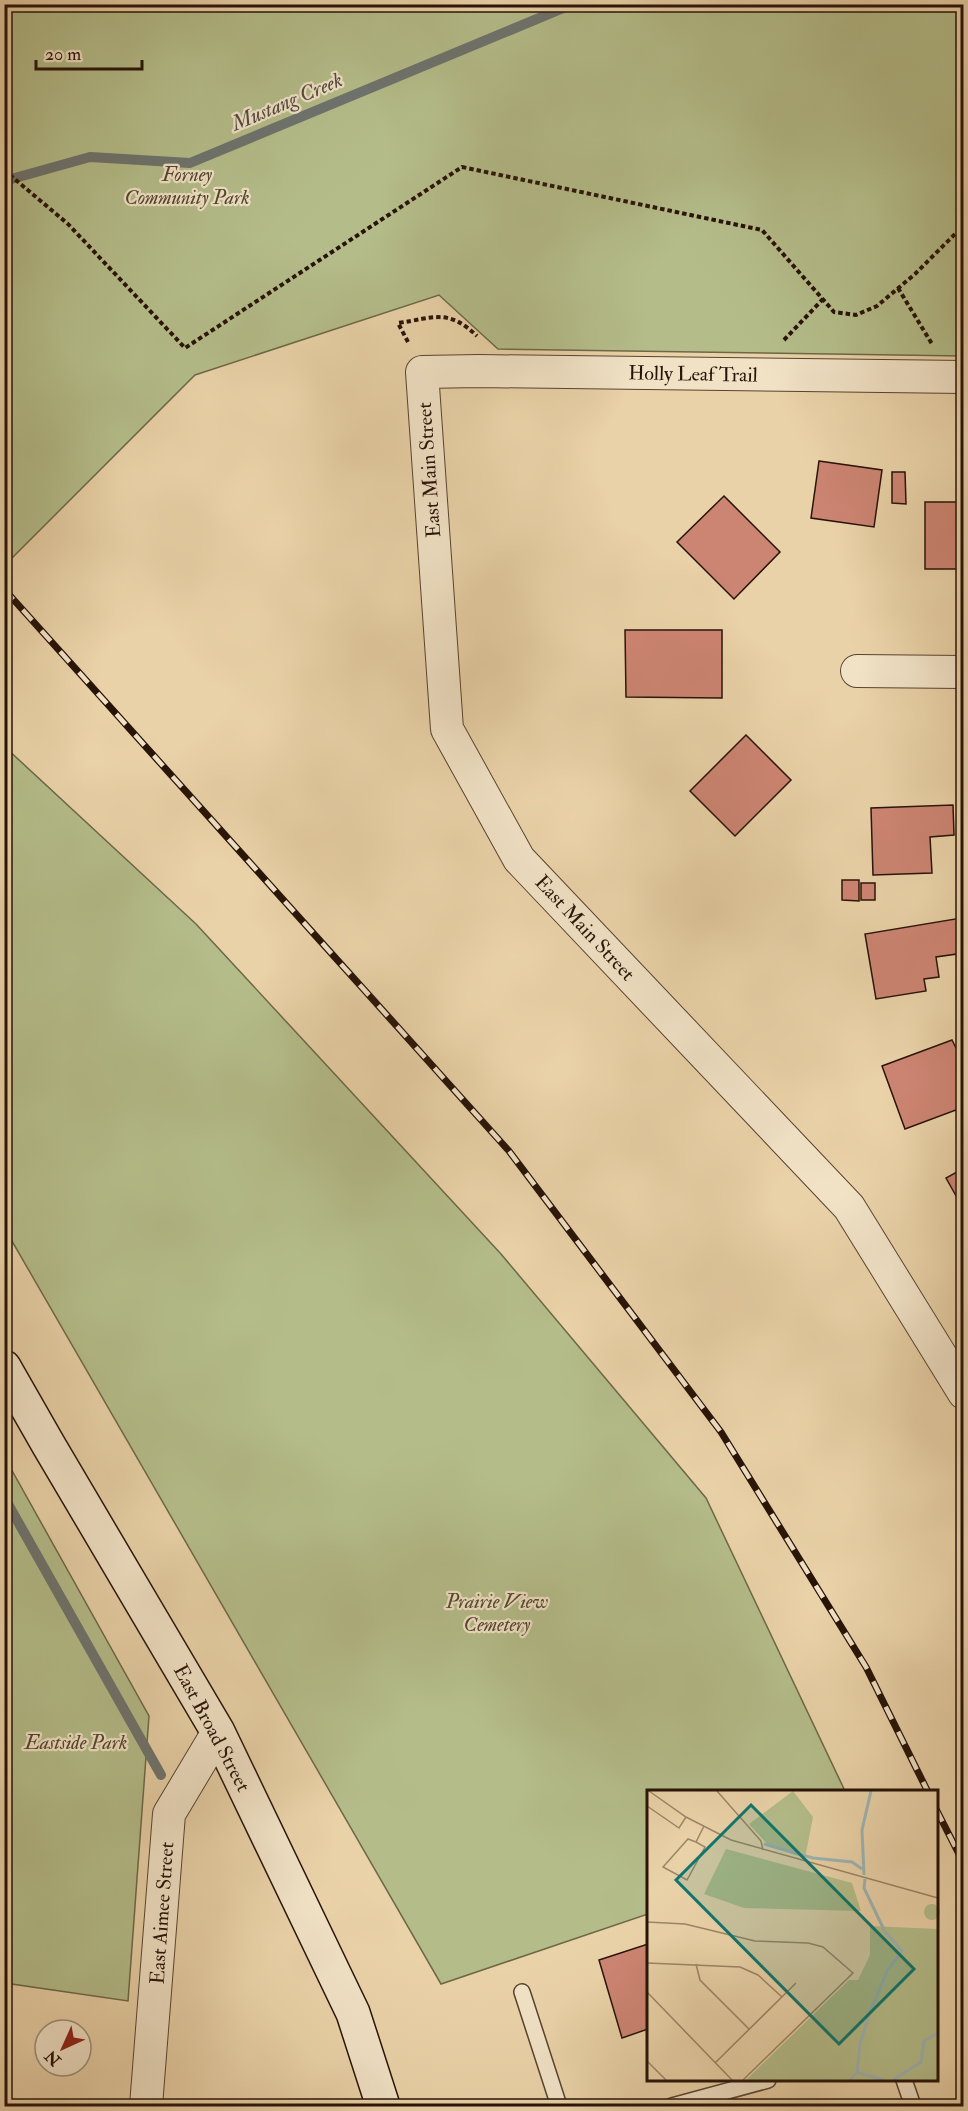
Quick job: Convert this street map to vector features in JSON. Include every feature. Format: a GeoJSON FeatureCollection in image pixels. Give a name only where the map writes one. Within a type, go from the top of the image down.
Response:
{"type":"FeatureCollection","features":[{"type":"Feature","properties":{"kind":"main road","name":"East Broad Street"},"geometry":{"type":"LineString","coordinates":[[4,1367],[218,1732],[353,2013],[383,2106]]}},
{"type":"Feature","properties":{"kind":"street","name":"Holly Leaf Trail"},"geometry":{"type":"LineString","coordinates":[[422,372],[963,377]]}},
{"type":"Feature","properties":{"kind":"street","name":"East Main Street"},"geometry":{"type":"LineString","coordinates":[[422,372],[447,729],[519,858],[849,1207],[963,1393]]}},
{"type":"Feature","properties":{"kind":"street"},"geometry":{"type":"LineString","coordinates":[[857,671],[963,672]]}},
{"type":"Feature","properties":{"kind":"street","name":"East Aimee Street"},"geometry":{"type":"LineString","coordinates":[[146,2106],[170,1814],[218,1732]]}},
{"type":"Feature","properties":{"kind":"lane"},"geometry":{"type":"LineString","coordinates":[[522,1992],[559,2106]]}},
{"type":"Feature","properties":{"kind":"lane"},"geometry":{"type":"LineString","coordinates":[[672,2106],[761,2081]]}},
{"type":"Feature","properties":{"kind":"lane"},"geometry":{"type":"LineString","coordinates":[[905,2081],[913,2106]]}},
{"type":"Feature","properties":{"kind":"path"},"geometry":{"type":"LineString","coordinates":[[4,170],[68,224],[185,348],[462,167],[762,230],[834,312],[856,315],[876,306],[915,274],[963,225]]}},
{"type":"Feature","properties":{"kind":"path"},"geometry":{"type":"LineString","coordinates":[[898,288],[935,348]]}},
{"type":"Feature","properties":{"kind":"path"},"geometry":{"type":"LineString","coordinates":[[777,347],[823,299]]}},
{"type":"Feature","properties":{"kind":"green space","name":"Forney Community Park"},"geometry":{"type":"Polygon","coordinates":[[[5,4],[963,5],[963,356],[498,349],[439,295],[195,375],[10,560],[4,555],[5,4]]]}},
{"type":"Feature","properties":{"kind":"green space","name":"Prairie View Cemetery"},"geometry":{"type":"Polygon","coordinates":[[[5,747],[196,924],[501,1254],[706,1498],[845,1790],[647,1790],[647,1914],[441,1984],[5,1229],[5,747]]]}},
{"type":"Feature","properties":{"kind":"green space","name":"Eastside Park"},"geometry":{"type":"Polygon","coordinates":[[[5,1458],[149,1716],[128,2001],[5,1983],[5,1458]]]}},
{"type":"Feature","properties":{"kind":"building"},"geometry":{"type":"Polygon","coordinates":[[[819,461],[882,470],[874,527],[811,518],[819,461]]]}},
{"type":"Feature","properties":{"kind":"building"},"geometry":{"type":"Polygon","coordinates":[[[892,472],[905,472],[906,504],[892,503],[892,472]]]}},
{"type":"Feature","properties":{"kind":"building"},"geometry":{"type":"Polygon","coordinates":[[[724,496],[780,552],[734,599],[677,542],[724,496]]]}},
{"type":"Feature","properties":{"kind":"building"},"geometry":{"type":"Polygon","coordinates":[[[925,502],[964,502],[964,569],[925,569],[925,502]]]}},
{"type":"Feature","properties":{"kind":"building"},"geometry":{"type":"Polygon","coordinates":[[[625,630],[722,630],[722,698],[626,697],[625,630]]]}},
{"type":"Feature","properties":{"kind":"building"},"geometry":{"type":"Polygon","coordinates":[[[746,735],[791,780],[735,836],[690,791],[746,735]]]}},
{"type":"Feature","properties":{"kind":"building"},"geometry":{"type":"Polygon","coordinates":[[[953,805],[954,835],[930,837],[932,873],[873,875],[871,808],[953,805]]]}},
{"type":"Feature","properties":{"kind":"building"},"geometry":{"type":"Polygon","coordinates":[[[842,880],[859,880],[859,901],[842,900],[842,880]]]}},
{"type":"Feature","properties":{"kind":"building"},"geometry":{"type":"Polygon","coordinates":[[[861,883],[875,883],[875,900],[861,900],[861,883]]]}},
{"type":"Feature","properties":{"kind":"building"},"geometry":{"type":"Polygon","coordinates":[[[961,918],[964,953],[936,957],[939,977],[924,979],[926,991],[876,999],[865,934],[961,918]]]}},
{"type":"Feature","properties":{"kind":"building"},"geometry":{"type":"Polygon","coordinates":[[[952,1040],[956,1048],[964,1046],[964,1107],[905,1129],[882,1066],[952,1040]]]}},
{"type":"Feature","properties":{"kind":"building"},"geometry":{"type":"Polygon","coordinates":[[[964,1168],[964,1210],[946,1178],[964,1168]]]}},
{"type":"Feature","properties":{"kind":"building"},"geometry":{"type":"Polygon","coordinates":[[[647,1944],[647,2029],[622,2038],[599,1960],[647,1944]]]}},
{"type":"Feature","properties":{"kind":"waterway","name":"Mustang Creek"},"geometry":{"type":"LineString","coordinates":[[4,181],[90,157],[190,163],[573,4]]}},
{"type":"Feature","properties":{"kind":"waterway"},"geometry":{"type":"LineString","coordinates":[[4,1497],[161,1775]]}},
{"type":"Feature","properties":{"kind":"railway"},"geometry":{"type":"LineString","coordinates":[[4,589],[509,1151],[721,1432],[866,1667],[927,1790]]}},
{"type":"Feature","properties":{"kind":"railway"},"geometry":{"type":"LineString","coordinates":[[938,1813],[964,1864]]}}]}
